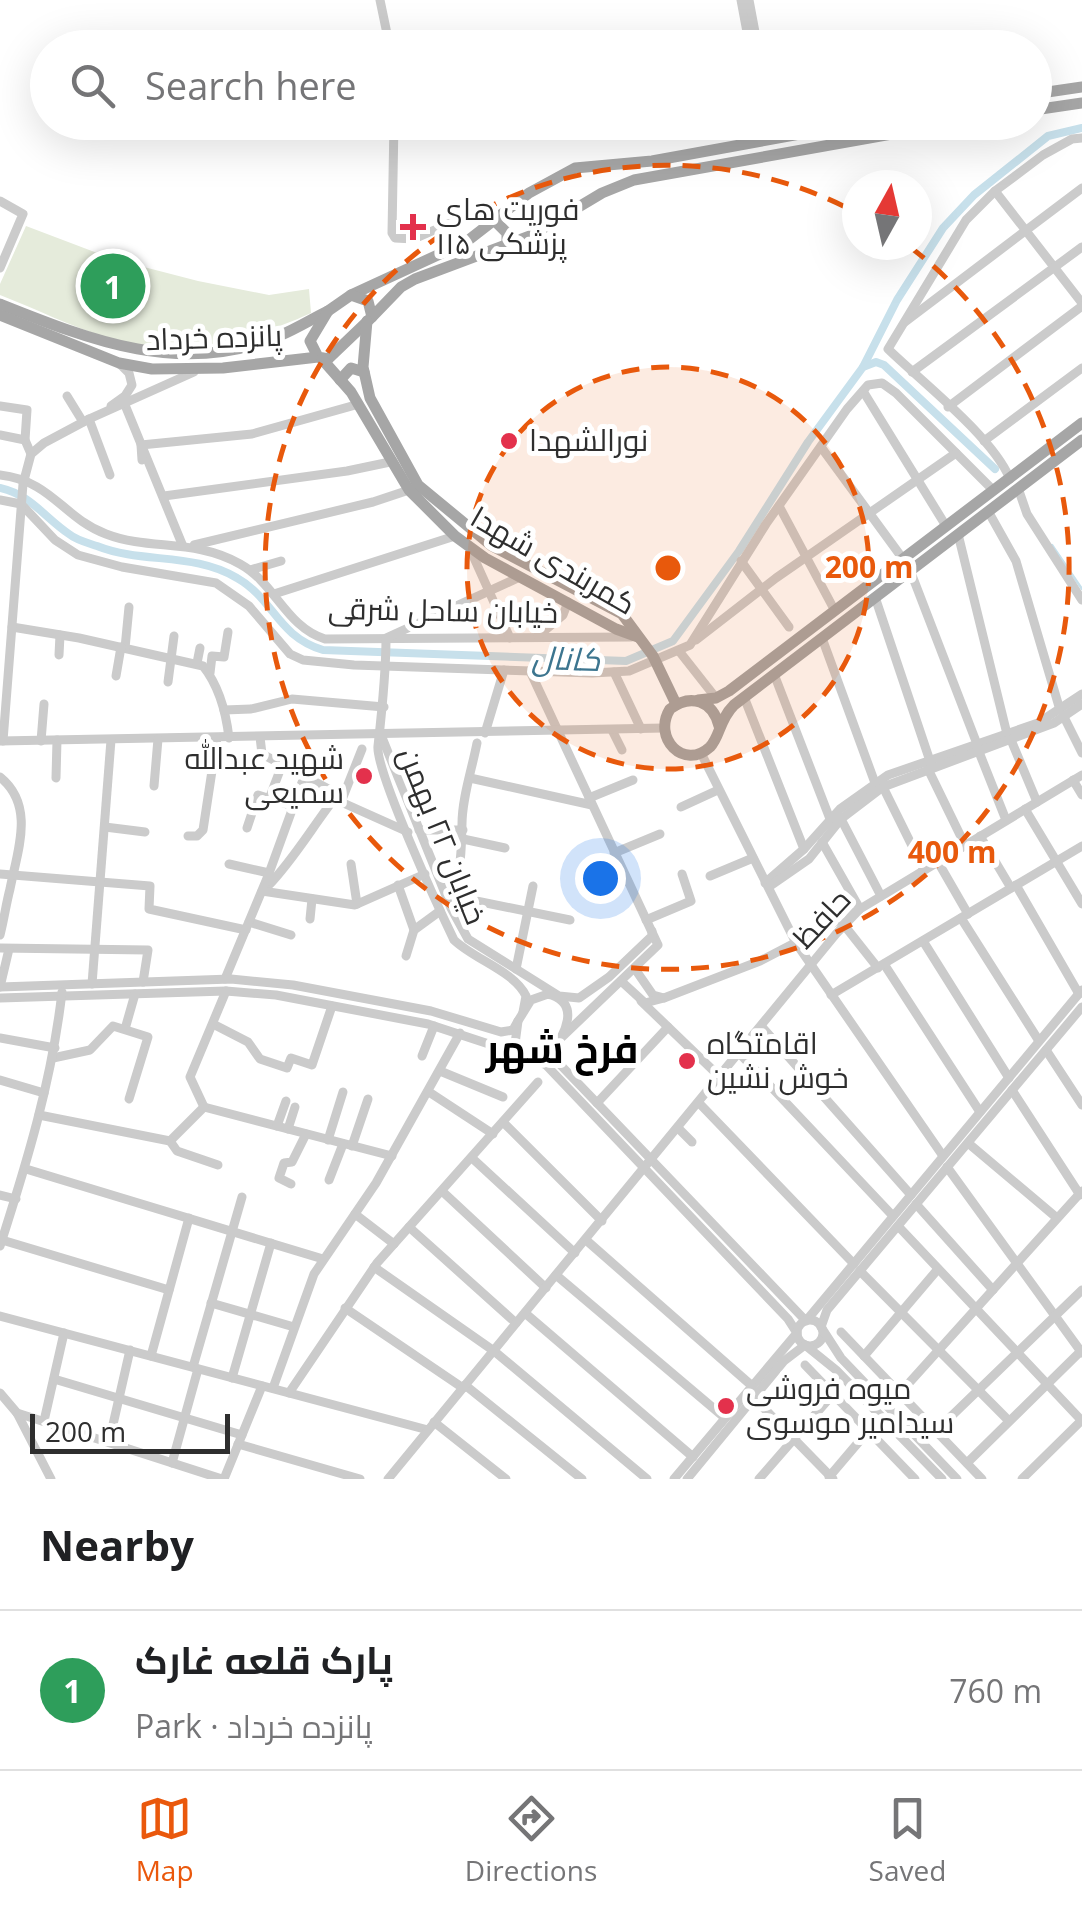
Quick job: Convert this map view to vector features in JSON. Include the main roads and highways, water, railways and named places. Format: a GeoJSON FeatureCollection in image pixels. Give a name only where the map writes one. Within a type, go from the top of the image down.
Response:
{"type":"FeatureCollection","features":[{"type":"Feature","properties":{"kind":"main road"},"geometry":{"type":"LineString","coordinates":[[1052,91],[1082,87]]}},
{"type":"Feature","properties":{"kind":"main road"},"geometry":{"type":"LineString","coordinates":[[1052,107],[1082,103]]}},
{"type":"Feature","properties":{"kind":"main road","name":"پانزده خرداد"},"geometry":{"type":"LineString","coordinates":[[0,304],[78,335],[130,350],[193,353],[248,345],[277,337],[351,295],[466,242],[529,193],[562,173],[760,140]]}},
{"type":"Feature","properties":{"kind":"main road"},"geometry":{"type":"LineString","coordinates":[[328,311],[310,342],[320,358],[328,359],[401,287],[462,259],[530,236],[602,193],[622,185],[840,140]]}},
{"type":"Feature","properties":{"kind":"main road"},"geometry":{"type":"LineString","coordinates":[[618,166],[616,178],[622,185]]}},
{"type":"Feature","properties":{"kind":"main road"},"geometry":{"type":"LineString","coordinates":[[598,167],[602,193]]}},
{"type":"Feature","properties":{"kind":"main road"},"geometry":{"type":"LineString","coordinates":[[494,220],[507,233],[507,245]]}},
{"type":"Feature","properties":{"kind":"main road"},"geometry":{"type":"LineString","coordinates":[[351,295],[368,300],[370,319]]}},
{"type":"Feature","properties":{"kind":"main road","name":"پانزده خرداد"},"geometry":{"type":"LineString","coordinates":[[0,315],[119,363],[152,369],[202,369],[320,358]]}},
{"type":"Feature","properties":{"kind":"main road","name":"کمربندی شهدا"},"geometry":{"type":"LineString","coordinates":[[370,319],[363,347],[370,398],[418,485],[492,546],[622,614],[640,640]]}},
{"type":"Feature","properties":{"kind":"main road","name":"کمربندی شهدا"},"geometry":{"type":"LineString","coordinates":[[320,358],[359,404],[409,490],[455,536],[520,577],[640,640]]}},
{"type":"Feature","properties":{"kind":"main road"},"geometry":{"type":"LineString","coordinates":[[340,380],[351,368],[364,372]]}},
{"type":"Feature","properties":{"kind":"main road"},"geometry":{"type":"LineString","coordinates":[[1082,423],[1014,483],[988,511],[958,534],[907,565],[835,610],[716,698],[676,704],[666,715],[664,728],[673,748],[686,754],[701,753],[714,742],[723,716],[875,597],[907,565],[946,526],[994,490],[1014,483],[1082,440]]}},
{"type":"Feature","properties":{"kind":"main road"},"geometry":{"type":"LineString","coordinates":[[640,640],[654,658],[676,704]]}},
{"type":"Feature","properties":{"kind":"main road"},"geometry":{"type":"LineString","coordinates":[[697,700],[712,710],[719,726]]}},
{"type":"Feature","properties":{"kind":"waterway"},"geometry":{"type":"LineString","coordinates":[[1052,135],[1082,128]]}},
{"type":"Feature","properties":{"kind":"waterway"},"geometry":{"type":"LineString","coordinates":[[863,367],[897,300],[943,228],[974,195],[1043,140]]}},
{"type":"Feature","properties":{"kind":"waterway","name":"کانال"},"geometry":{"type":"LineString","coordinates":[[0,488],[29,501],[82,541],[132,555],[203,565],[237,578],[260,596],[295,636],[323,650],[626,661],[673,641],[863,367],[876,362],[884,365],[995,469]]}},
{"type":"Feature","properties":{"kind":"waterway"},"geometry":{"type":"LineString","coordinates":[[1052,545],[1082,589]]}},
{"type":"Feature","properties":{"kind":"place","name":"فوریت های پزشکی ۱۱۵"},"geometry":{"type":"Point","coordinates":[413,227]}},
{"type":"Feature","properties":{"kind":"place","name":"پارک قلعه غارک"},"geometry":{"type":"Point","coordinates":[113,286]}},
{"type":"Feature","properties":{"kind":"place","name":"نورالشهدا"},"geometry":{"type":"Point","coordinates":[509,441]}},
{"type":"Feature","properties":{"kind":"place","name":"شهید عبدالله سمیعی"},"geometry":{"type":"Point","coordinates":[364,776]}},
{"type":"Feature","properties":{"kind":"place","name":"اقامتگاه خوش نشین"},"geometry":{"type":"Point","coordinates":[687,1061]}},
{"type":"Feature","properties":{"kind":"place","name":"میوه فروشی سیدامیر موسوی"},"geometry":{"type":"Point","coordinates":[726,1406]}},
{"type":"Feature","properties":{"kind":"district","name":"فرخ شهر"},"geometry":{"type":"Point","coordinates":[562,1049]}}]}
